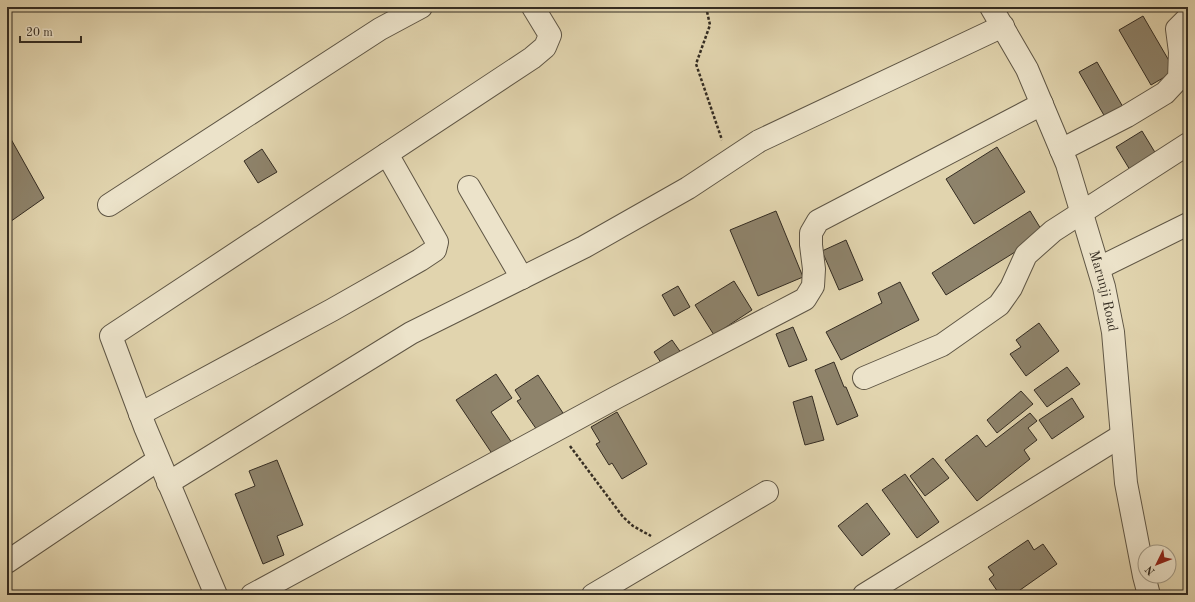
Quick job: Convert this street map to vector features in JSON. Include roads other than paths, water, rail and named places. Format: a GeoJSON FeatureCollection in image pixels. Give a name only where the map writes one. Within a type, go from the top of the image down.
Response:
{"type":"FeatureCollection","features":[{"type":"Feature","properties":{"kind":"street"},"geometry":{"type":"LineString","coordinates":[[110,205],[380,29],[421,7]]}},
{"type":"Feature","properties":{"kind":"street"},"geometry":{"type":"LineString","coordinates":[[216,595],[158,460],[111,336],[532,58],[545,47],[550,36],[533,7]]}},
{"type":"Feature","properties":{"kind":"street","name":"Marunji Road"},"geometry":{"type":"LineString","coordinates":[[991,7],[1027,68],[1068,164],[1099,268],[1112,332],[1127,490],[1149,595]]}},
{"type":"Feature","properties":{"kind":"street"},"geometry":{"type":"LineString","coordinates":[[1061,150],[1127,116],[1166,93],[1179,78],[1180,52],[1177,30],[1188,18]]}},
{"type":"Feature","properties":{"kind":"street"},"geometry":{"type":"LineString","coordinates":[[168,483],[411,334],[584,247],[688,188],[759,141],[1003,26]]}},
{"type":"Feature","properties":{"kind":"street"},"geometry":{"type":"LineString","coordinates":[[252,595],[617,397],[805,299],[813,286],[814,269],[811,233],[818,221],[1042,104]]}},
{"type":"Feature","properties":{"kind":"street"},"geometry":{"type":"LineString","coordinates":[[864,378],[942,345],[999,305],[1011,288],[1026,255],[1053,231],[1188,144]]}},
{"type":"Feature","properties":{"kind":"street"},"geometry":{"type":"LineString","coordinates":[[140,414],[332,310],[435,250],[438,242],[387,154]]}},
{"type":"Feature","properties":{"kind":"street"},"geometry":{"type":"LineString","coordinates":[[468,187],[522,278]]}},
{"type":"Feature","properties":{"kind":"street"},"geometry":{"type":"LineString","coordinates":[[1099,268],[1188,224]]}},
{"type":"Feature","properties":{"kind":"street"},"geometry":{"type":"LineString","coordinates":[[864,595],[1121,436]]}},
{"type":"Feature","properties":{"kind":"street"},"geometry":{"type":"LineString","coordinates":[[7,562],[158,460]]}},
{"type":"Feature","properties":{"kind":"street"},"geometry":{"type":"LineString","coordinates":[[593,595],[767,492]]}}]}
